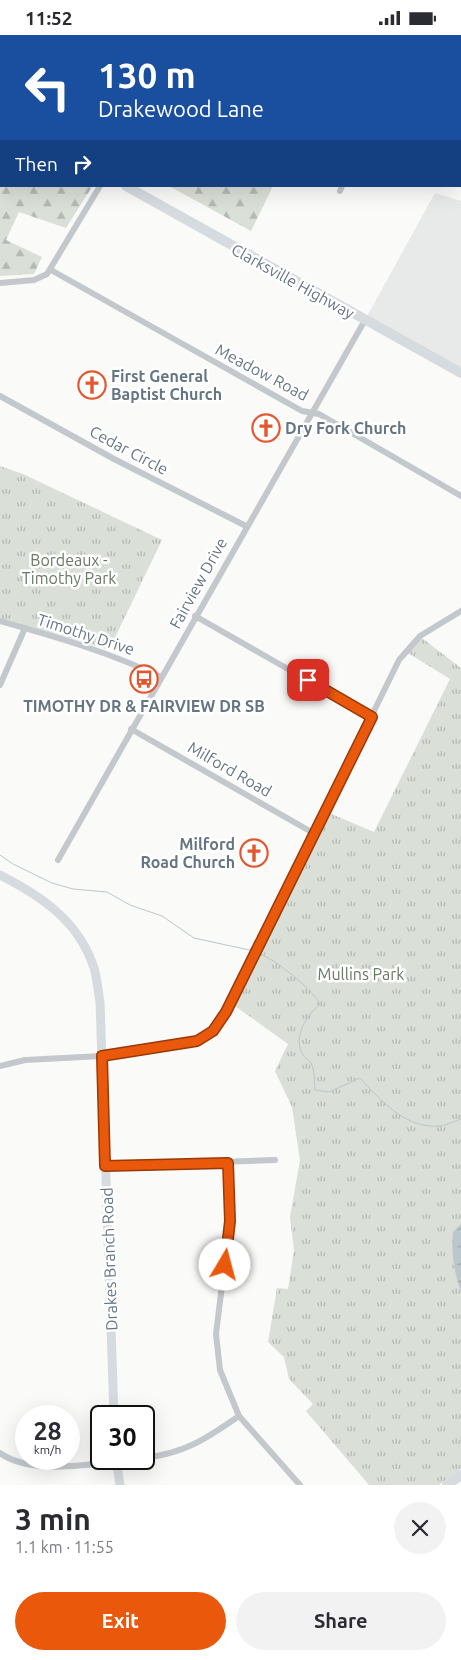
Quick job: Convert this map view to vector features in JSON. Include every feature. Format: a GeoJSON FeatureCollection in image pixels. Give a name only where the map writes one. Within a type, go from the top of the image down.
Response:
{"type":"FeatureCollection","features":[{"type":"Feature","properties":{"kind":"main road","name":"Clarksville Highway"},"geometry":{"type":"LineString","coordinates":[[128,187],[461,373]]}},
{"type":"Feature","properties":{"kind":"main road"},"geometry":{"type":"LineString","coordinates":[[447,1485],[461,1475]]}},
{"type":"Feature","properties":{"kind":"street"},"geometry":{"type":"LineString","coordinates":[[0,283],[34,280],[44,277],[51,270],[99,187]]}},
{"type":"Feature","properties":{"kind":"street","name":"Meadow Road"},"geometry":{"type":"LineString","coordinates":[[51,270],[302,411],[318,414],[461,496]]}},
{"type":"Feature","properties":{"kind":"street","name":"Fairview Drive"},"geometry":{"type":"LineString","coordinates":[[58,860],[246,526],[365,320]]}},
{"type":"Feature","properties":{"kind":"street","name":"Cedar Circle"},"geometry":{"type":"LineString","coordinates":[[0,396],[114,459],[246,526]]}},
{"type":"Feature","properties":{"kind":"street"},"geometry":{"type":"LineString","coordinates":[[0,1065],[25,1060],[102,1056],[177,1046],[204,1038],[213,1031],[223,1017],[260,944],[399,660],[420,636],[461,611]]}},
{"type":"Feature","properties":{"kind":"street"},"geometry":{"type":"LineString","coordinates":[[195,616],[372,717]]}},
{"type":"Feature","properties":{"kind":"street","name":"Timothy Drive"},"geometry":{"type":"LineString","coordinates":[[0,621],[105,652],[161,677]]}},
{"type":"Feature","properties":{"kind":"street"},"geometry":{"type":"LineString","coordinates":[[0,685],[25,628]]}},
{"type":"Feature","properties":{"kind":"street","name":"Milford Road"},"geometry":{"type":"LineString","coordinates":[[131,729],[315,834]]}},
{"type":"Feature","properties":{"kind":"street","name":"Drakes Branch Road"},"geometry":{"type":"LineString","coordinates":[[0,875],[35,893],[60,914],[78,938],[94,967],[100,1002],[114,1405]]}},
{"type":"Feature","properties":{"kind":"street"},"geometry":{"type":"LineString","coordinates":[[105,1166],[275,1160]]}},
{"type":"Feature","properties":{"kind":"street"},"geometry":{"type":"LineString","coordinates":[[228,1163],[230,1221],[216,1334],[220,1370],[239,1416],[298,1484]]}},
{"type":"Feature","properties":{"kind":"street"},"geometry":{"type":"LineString","coordinates":[[155,1456],[172,1454],[192,1446],[239,1416]]}},
{"type":"Feature","properties":{"kind":"street"},"geometry":{"type":"LineString","coordinates":[[0,1453],[19,1462],[48,1467],[90,1463]]}},
{"type":"Feature","properties":{"kind":"street"},"geometry":{"type":"LineString","coordinates":[[118,1470],[120,1485]]}},
{"type":"Feature","properties":{"kind":"shaded area"},"geometry":{"type":"Polygon","coordinates":[[[435,193],[461,201],[461,373],[365,320],[435,193]]]}},
{"type":"Feature","properties":{"kind":"green space"},"geometry":{"type":"Polygon","coordinates":[[[0,187],[92,187],[66,228],[19,212],[6,240],[42,257],[34,274],[0,276],[0,187]]]}},
{"type":"Feature","properties":{"kind":"green space"},"geometry":{"type":"Polygon","coordinates":[[[171,187],[273,187],[251,231],[171,187]]]}},
{"type":"Feature","properties":{"kind":"green space","name":"Bordeaux - Timothy Park"},"geometry":{"type":"Polygon","coordinates":[[[0,466],[23,474],[162,540],[109,650],[0,618],[0,466]]]}},
{"type":"Feature","properties":{"kind":"green space"},"geometry":{"type":"Polygon","coordinates":[[[79,587],[79,601],[59,601],[59,588],[79,587]]]}},
{"type":"Feature","properties":{"kind":"green space","name":"Mullins Park"},"geometry":{"type":"Polygon","coordinates":[[[422,638],[461,668],[461,1469],[439,1485],[369,1485],[306,1411],[313,1404],[289,1379],[284,1357],[268,1342],[277,1288],[288,1289],[294,1250],[290,1217],[300,1160],[292,1107],[275,1071],[288,1044],[235,1006],[329,813],[374,832],[450,679],[408,653],[422,638]]]}},
{"type":"Feature","properties":{"kind":"water"},"geometry":{"type":"Polygon","coordinates":[[[461,1224],[461,1292],[452,1248],[453,1232],[461,1224]]]}},
{"type":"Feature","properties":{"kind":"waterway"},"geometry":{"type":"LineString","coordinates":[[0,855],[13,864],[52,883],[73,889],[107,892],[130,905],[162,916],[194,938],[254,951]]}},
{"type":"Feature","properties":{"kind":"waterway"},"geometry":{"type":"LineString","coordinates":[[258,953],[274,961],[292,975],[309,990],[320,1004],[310,1014],[302,1027],[299,1041],[303,1055],[312,1066],[315,1090],[329,1092],[360,1078],[385,1104],[416,1123],[427,1126],[442,1126],[461,1119]]}},
{"type":"Feature","properties":{"kind":"place","name":"First General Baptist Church"},"geometry":{"type":"Point","coordinates":[92,385]}},
{"type":"Feature","properties":{"kind":"place","name":"Dry Fork Church"},"geometry":{"type":"Point","coordinates":[266,428]}},
{"type":"Feature","properties":{"kind":"place","name":"TIMOTHY DR & FAIRVIEW DR SB"},"geometry":{"type":"Point","coordinates":[144,679]}},
{"type":"Feature","properties":{"kind":"place","name":"Milford Road Church"},"geometry":{"type":"Point","coordinates":[254,853]}},
{"type":"Feature","properties":{"kind":"route"},"geometry":{"type":"LineString","coordinates":[[225,1265],[231,1198],[228,1163],[105,1166],[102,1056],[177,1046],[197,1041],[213,1031],[226,1012],[372,717],[308,680]]}}]}
